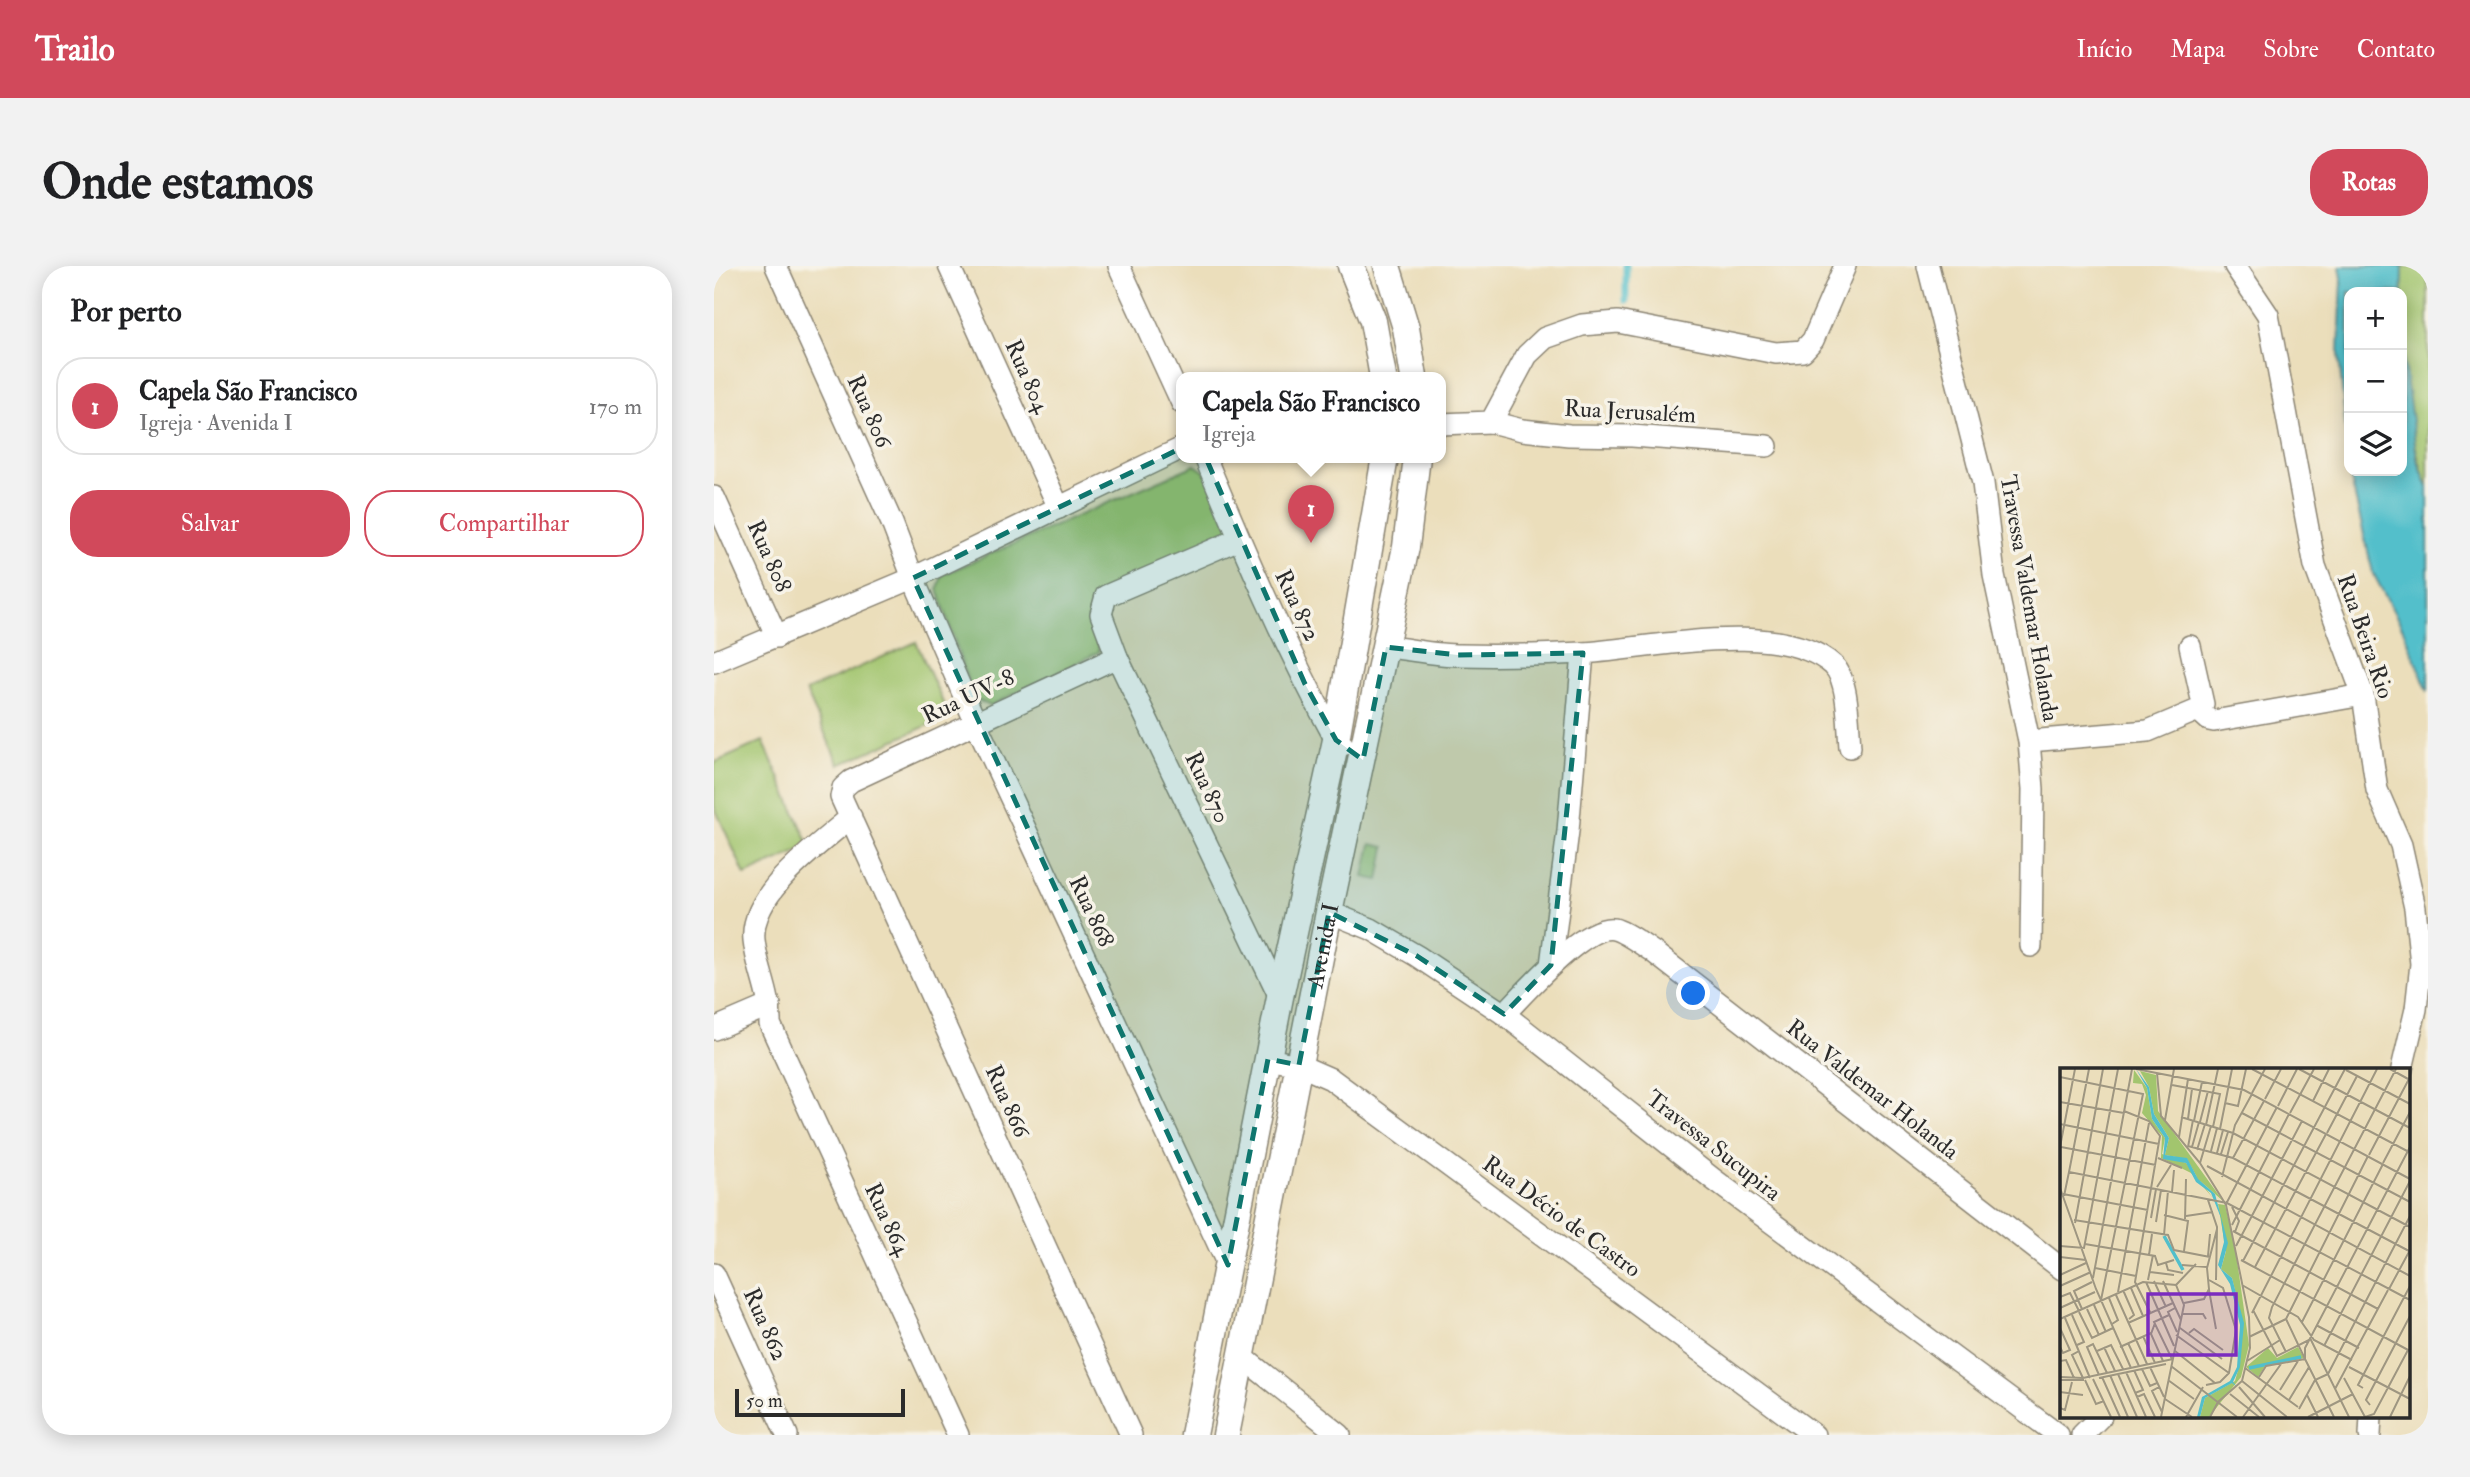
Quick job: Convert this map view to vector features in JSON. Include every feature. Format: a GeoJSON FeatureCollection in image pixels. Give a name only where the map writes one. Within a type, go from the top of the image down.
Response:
{"type":"FeatureCollection","features":[{"type":"Feature","properties":{"kind":"street","name":"Rua 806"},"geometry":{"type":"LineString","coordinates":[[776,266],[892,523],[914,578]]}},
{"type":"Feature","properties":{"kind":"street","name":"Rua 804"},"geometry":{"type":"LineString","coordinates":[[949,266],[1059,508]]}},
{"type":"Feature","properties":{"kind":"street"},"geometry":{"type":"LineString","coordinates":[[1119,266],[1176,392]]}},
{"type":"Feature","properties":{"kind":"street"},"geometry":{"type":"LineString","coordinates":[[1351,266],[1373,321],[1382,372]]}},
{"type":"Feature","properties":{"kind":"street"},"geometry":{"type":"LineString","coordinates":[[1387,266],[1406,328],[1413,372]]}},
{"type":"Feature","properties":{"kind":"street"},"geometry":{"type":"LineString","coordinates":[[1491,422],[1527,355],[1545,338],[1582,325],[1618,322],[1776,353],[1803,351],[1813,340],[1845,266]]}},
{"type":"Feature","properties":{"kind":"street","name":"Travessa Valdemar Holanda"},"geometry":{"type":"LineString","coordinates":[[1928,266],[1983,483],[1994,575],[2029,741],[2033,789],[2031,946]]}},
{"type":"Feature","properties":{"kind":"street","name":"Rua Beira Rio"},"geometry":{"type":"LineString","coordinates":[[2235,266],[2268,316],[2315,566],[2363,695],[2377,790],[2401,845],[2416,908],[2421,964],[2416,1009],[2402,1068]]}},
{"type":"Feature","properties":{"kind":"street","name":"Rua Jerusalém"},"geometry":{"type":"LineString","coordinates":[[1446,424],[1491,422],[1522,430],[1569,435],[1632,436],[1767,446]]}},
{"type":"Feature","properties":{"kind":"street"},"geometry":{"type":"LineString","coordinates":[[714,662],[914,578],[1176,450]]}},
{"type":"Feature","properties":{"kind":"street","name":"Rua 872"},"geometry":{"type":"LineString","coordinates":[[1207,463],[1305,684],[1336,740],[1363,760]]}},
{"type":"Feature","properties":{"kind":"street","name":"Avenida I"},"geometry":{"type":"LineString","coordinates":[[1194,1435],[1280,998],[1336,740],[1384,463]]}},
{"type":"Feature","properties":{"kind":"street","name":"Avenida I"},"geometry":{"type":"LineString","coordinates":[[1226,1435],[1329,912],[1406,547],[1416,463]]}},
{"type":"Feature","properties":{"kind":"street","name":"Rua 808"},"geometry":{"type":"LineString","coordinates":[[714,498],[778,637]]}},
{"type":"Feature","properties":{"kind":"street","name":"Rua 870"},"geometry":{"type":"LineString","coordinates":[[1239,539],[1106,596],[1101,614],[1117,657],[1280,998]]}},
{"type":"Feature","properties":{"kind":"street","name":"Rua 868"},"geometry":{"type":"LineString","coordinates":[[914,578],[975,721],[1228,1265]]}},
{"type":"Feature","properties":{"kind":"street"},"geometry":{"type":"LineString","coordinates":[[1386,646],[1458,655],[1583,653],[1733,639],[1786,643],[1834,666],[1843,680],[1850,747]]}},
{"type":"Feature","properties":{"kind":"street"},"geometry":{"type":"LineString","coordinates":[[2029,741],[2148,730],[2198,710],[2203,704],[2189,646]]}},
{"type":"Feature","properties":{"kind":"street"},"geometry":{"type":"LineString","coordinates":[[1551,965],[1568,831],[1583,653]]}},
{"type":"Feature","properties":{"kind":"street","name":"Rua UV-8"},"geometry":{"type":"LineString","coordinates":[[843,788],[851,781],[975,721],[1117,657]]}},
{"type":"Feature","properties":{"kind":"street"},"geometry":{"type":"LineString","coordinates":[[2198,710],[2214,721],[2363,695]]}},
{"type":"Feature","properties":{"kind":"street","name":"Rua 866"},"geometry":{"type":"LineString","coordinates":[[843,788],[842,797],[1131,1435]]}},
{"type":"Feature","properties":{"kind":"street","name":"Rua 864"},"geometry":{"type":"LineString","coordinates":[[851,817],[784,877],[764,901],[756,917],[754,939],[770,1015],[958,1435]]}},
{"type":"Feature","properties":{"kind":"street","name":"Travessa Sucupira"},"geometry":{"type":"LineString","coordinates":[[1329,912],[1371,929],[1504,1014],[1713,1179],[2058,1435]]}},
{"type":"Feature","properties":{"kind":"street","name":"Rua Valdemar Holanda"},"geometry":{"type":"LineString","coordinates":[[1504,1014],[1551,965],[1591,933],[1602,929],[1616,929],[1652,951],[2060,1267]]}},
{"type":"Feature","properties":{"kind":"street"},"geometry":{"type":"LineString","coordinates":[[714,1029],[770,1015]]}},
{"type":"Feature","properties":{"kind":"street","name":"Rua Décio de Castro"},"geometry":{"type":"LineString","coordinates":[[1268,1059],[1300,1065],[1331,1079],[1814,1435]]}},
{"type":"Feature","properties":{"kind":"street","name":"Rua 862"},"geometry":{"type":"LineString","coordinates":[[714,1274],[787,1435]]}},
{"type":"Feature","properties":{"kind":"street"},"geometry":{"type":"LineString","coordinates":[[1241,1356],[1340,1435]]}},
{"type":"Feature","properties":{"kind":"street"},"geometry":{"type":"LineString","coordinates":[[2082,1435],[2100,1418]]}},
{"type":"Feature","properties":{"kind":"highlighted area"},"geometry":{"type":"Polygon","coordinates":[[[1198,440],[1305,684],[1336,740],[1363,760],[1386,647],[1458,655],[1583,653],[1551,965],[1504,1014],[1417,956],[1329,912],[1299,1065],[1268,1059],[1228,1265],[913,578],[1198,440]]]}},
{"type":"Feature","properties":{"kind":"green space"},"geometry":{"type":"Polygon","coordinates":[[[2403,266],[2428,266],[2428,488],[2419,462],[2408,407],[2407,287],[2403,287],[2403,266]]]}},
{"type":"Feature","properties":{"kind":"green space"},"geometry":{"type":"Polygon","coordinates":[[[1195,465],[1208,474],[1232,525],[1225,540],[1094,610],[1099,652],[990,706],[973,698],[938,589],[942,575],[1195,465]]]}},
{"type":"Feature","properties":{"kind":"green space"},"geometry":{"type":"Polygon","coordinates":[[[916,642],[949,716],[839,765],[806,691],[916,642]]]}},
{"type":"Feature","properties":{"kind":"green space"},"geometry":{"type":"Polygon","coordinates":[[[763,741],[810,846],[745,875],[714,806],[714,763],[763,741]]]}},
{"type":"Feature","properties":{"kind":"green space"},"geometry":{"type":"Polygon","coordinates":[[[1371,844],[1385,847],[1379,880],[1364,877],[1371,844]]]}},
{"type":"Feature","properties":{"kind":"water"},"geometry":{"type":"Polygon","coordinates":[[[2340,266],[2403,266],[2403,287],[2344,287],[2344,412],[2339,355],[2342,278],[2340,266]]]}},
{"type":"Feature","properties":{"kind":"water"},"geometry":{"type":"Polygon","coordinates":[[[2407,385],[2417,459],[2428,488],[2428,692],[2403,629],[2373,573],[2350,476],[2407,476],[2407,385]]]}},
{"type":"Feature","properties":{"kind":"waterway"},"geometry":{"type":"LineString","coordinates":[[1626,266],[1626,300]]}},
{"type":"Feature","properties":{"kind":"place","name":"Capela São Francisco"},"geometry":{"type":"Point","coordinates":[1311,543]}}]}
